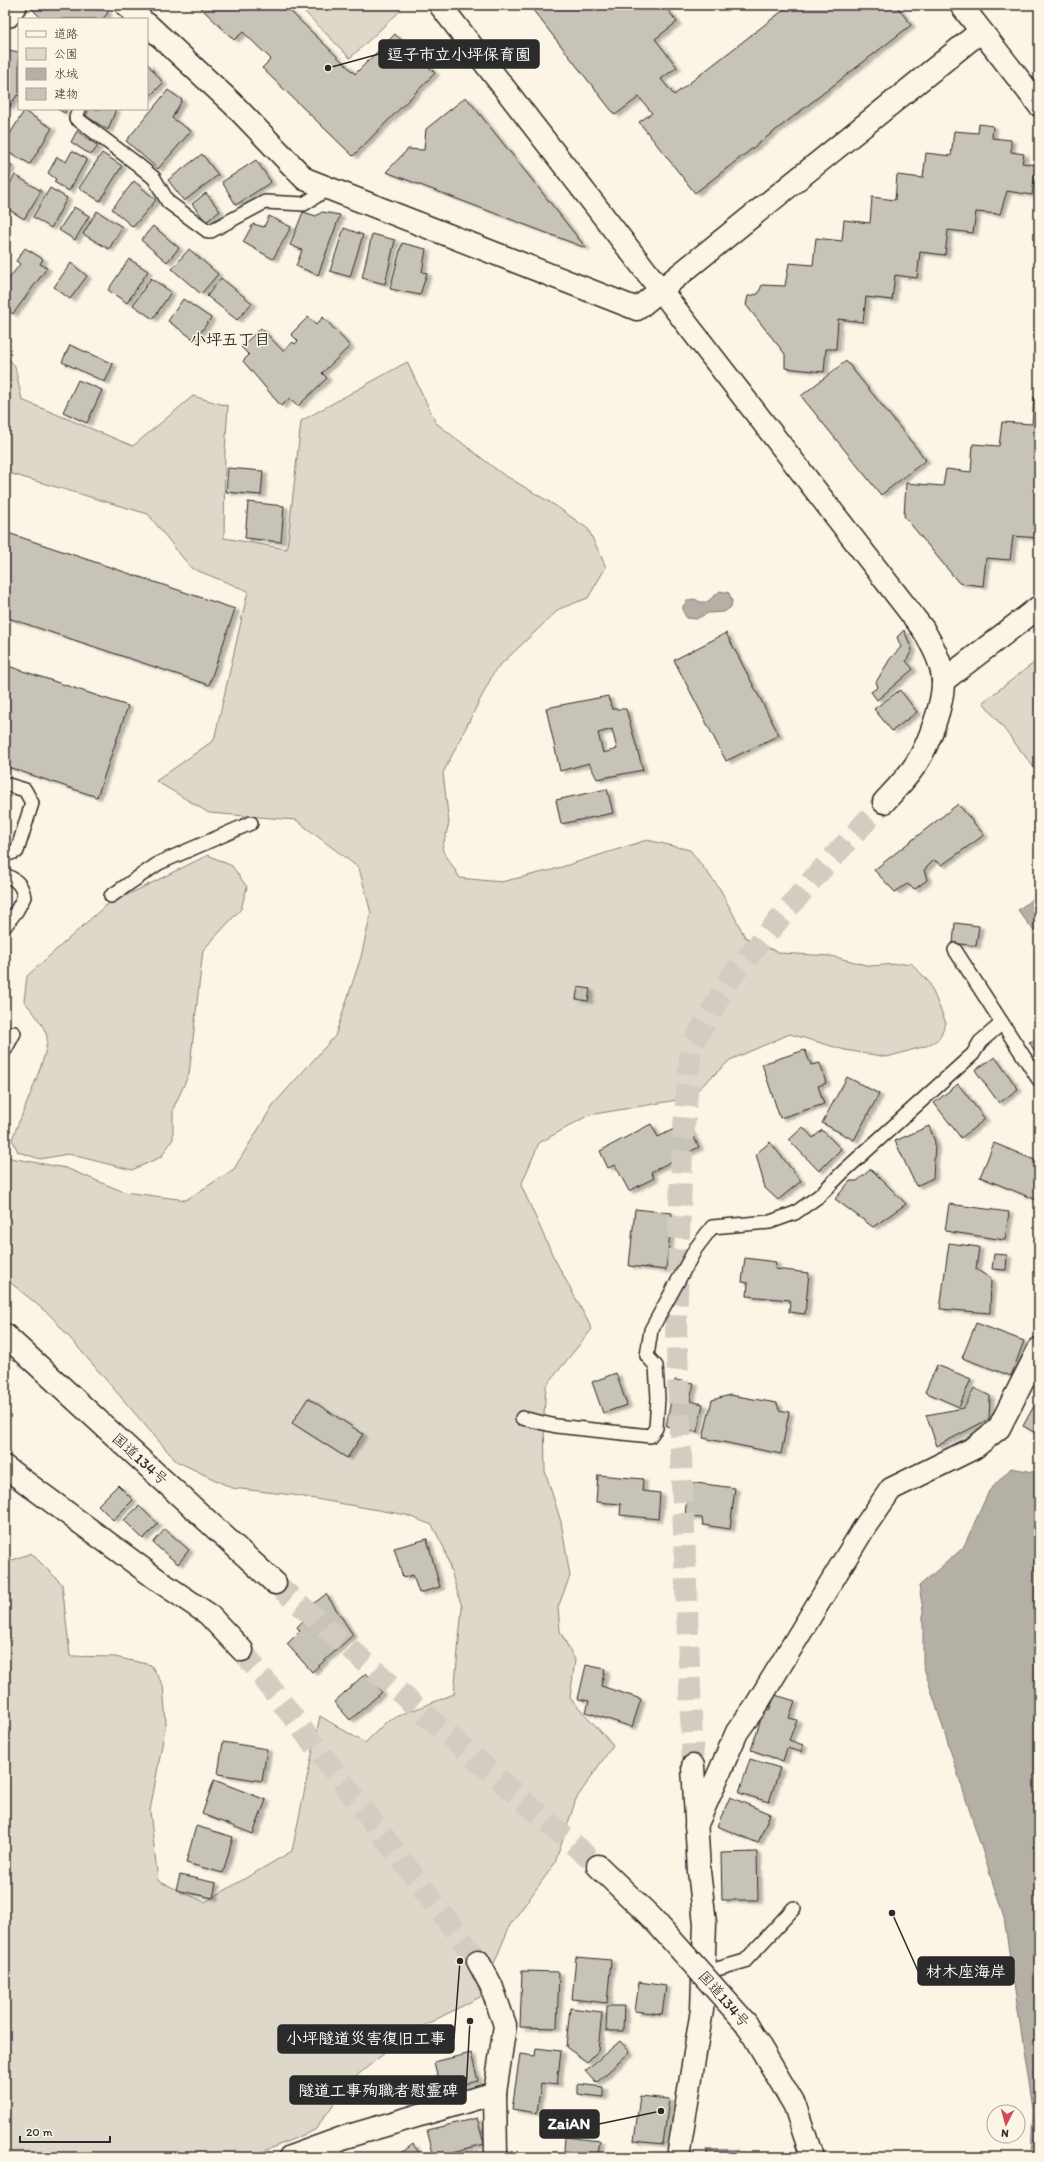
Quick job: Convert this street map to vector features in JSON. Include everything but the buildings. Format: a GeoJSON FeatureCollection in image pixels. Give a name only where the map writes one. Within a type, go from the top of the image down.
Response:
{"type":"FeatureCollection","features":[{"type":"Feature","properties":{"kind":"main road"},"geometry":{"type":"LineString","coordinates":[[126,5],[141,18]]}},
{"type":"Feature","properties":{"kind":"main road"},"geometry":{"type":"LineString","coordinates":[[440,5],[923,629],[937,655],[943,681],[933,725],[919,758],[884,802]]}},
{"type":"Feature","properties":{"kind":"main road"},"geometry":{"type":"LineString","coordinates":[[961,5],[1039,105]]}},
{"type":"Feature","properties":{"kind":"main road"},"geometry":{"type":"LineString","coordinates":[[148,25],[233,104],[305,179],[637,309],[981,31]]}},
{"type":"Feature","properties":{"kind":"main road"},"geometry":{"type":"LineString","coordinates":[[943,681],[1039,607]]}},
{"type":"Feature","properties":{"kind":"main road","name":"国道134号"},"geometry":{"type":"LineString","coordinates":[[5,1335],[276,1583]]}},
{"type":"Feature","properties":{"kind":"main road"},"geometry":{"type":"LineString","coordinates":[[696,1826],[737,1732],[755,1707],[864,1528],[891,1488],[974,1448],[999,1428],[1039,1349]]}},
{"type":"Feature","properties":{"kind":"main road"},"geometry":{"type":"LineString","coordinates":[[5,1467],[162,1583],[208,1614],[242,1650]]}},
{"type":"Feature","properties":{"kind":"main road"},"geometry":{"type":"LineString","coordinates":[[678,2157],[702,2010],[704,1973],[705,1923],[698,1871],[693,1766]]}},
{"type":"Feature","properties":{"kind":"main road","name":"国道134号"},"geometry":{"type":"LineString","coordinates":[[598,1866],[652,1918],[746,2023],[795,2106],[812,2157]]}},
{"type":"Feature","properties":{"kind":"main road"},"geometry":{"type":"LineString","coordinates":[[478,1962],[491,1985],[505,2026],[495,2093],[496,2157]]}},
{"type":"Feature","properties":{"kind":"main road"},"geometry":{"type":"LineString","coordinates":[[290,2157],[345,2137],[495,2093]]}},
{"type":"Feature","properties":{"kind":"lane"},"geometry":{"type":"LineString","coordinates":[[12,21],[21,5]]}},
{"type":"Feature","properties":{"kind":"lane"},"geometry":{"type":"LineString","coordinates":[[79,110],[76,118],[154,178],[168,202],[209,232],[266,202],[304,204],[329,188]]}},
{"type":"Feature","properties":{"kind":"lane"},"geometry":{"type":"LineString","coordinates":[[5,784],[25,790],[32,803],[17,851],[5,855]]}},
{"type":"Feature","properties":{"kind":"lane"},"geometry":{"type":"LineString","coordinates":[[111,896],[159,863],[252,823]]}},
{"type":"Feature","properties":{"kind":"lane"},"geometry":{"type":"LineString","coordinates":[[5,874],[18,881],[22,888],[24,897],[17,910],[5,926]]}},
{"type":"Feature","properties":{"kind":"lane"},"geometry":{"type":"LineString","coordinates":[[955,950],[1001,1024],[1039,1080]]}},
{"type":"Feature","properties":{"kind":"lane"},"geometry":{"type":"LineString","coordinates":[[522,1418],[556,1426],[650,1436],[656,1428],[658,1398],[656,1366],[647,1356],[651,1330],[696,1248],[712,1227],[770,1222],[795,1213],[819,1196],[844,1171],[973,1054],[980,1042],[1001,1024]]}},
{"type":"Feature","properties":{"kind":"lane"},"geometry":{"type":"LineString","coordinates":[[5,1050],[14,1033]]}},
{"type":"Feature","properties":{"kind":"lane"},"geometry":{"type":"LineString","coordinates":[[704,1973],[745,1961],[794,1908]]}},
{"type":"Feature","properties":{"kind":"lane"},"geometry":{"type":"LineString","coordinates":[[329,2157],[345,2137]]}},
{"type":"Feature","properties":{"kind":"green space"},"geometry":{"type":"Polygon","coordinates":[[[298,5],[395,5],[400,11],[350,58],[298,5]]]}},
{"type":"Feature","properties":{"kind":"green space"},"geometry":{"type":"Polygon","coordinates":[[[5,355],[15,366],[22,400],[133,446],[193,396],[228,406],[225,452],[224,538],[287,549],[301,421],[407,362],[436,423],[501,473],[556,506],[588,529],[606,567],[588,598],[559,609],[495,670],[443,773],[449,823],[442,849],[460,878],[501,882],[552,870],[647,840],[690,850],[720,889],[745,937],[779,953],[831,956],[870,966],[911,963],[929,982],[946,1023],[939,1039],[926,1046],[887,1057],[845,1050],[790,1034],[730,1060],[689,1098],[589,1115],[539,1143],[521,1185],[553,1256],[592,1329],[546,1386],[544,1414],[545,1471],[561,1522],[570,1576],[558,1607],[560,1631],[575,1660],[570,1698],[613,1745],[576,1799],[555,1863],[510,1925],[480,1997],[411,2032],[350,2081],[315,2130],[250,2157],[5,2157],[5,1563],[31,1553],[62,1584],[70,1656],[115,1657],[151,1665],[163,1685],[166,1723],[150,1811],[158,1881],[205,1902],[292,1851],[320,1716],[365,1743],[388,1720],[454,1694],[462,1607],[444,1548],[432,1525],[406,1515],[293,1495],[232,1488],[176,1461],[51,1316],[5,1278],[5,1157],[66,1168],[124,1192],[186,1200],[234,1169],[273,1105],[335,1036],[361,957],[371,913],[359,868],[296,820],[209,813],[156,781],[214,740],[248,591],[191,568],[148,514],[5,472],[5,355]]]}},
{"type":"Feature","properties":{"kind":"green space"},"geometry":{"type":"Polygon","coordinates":[[[1039,659],[1039,774],[983,702],[1039,659]]]}},
{"type":"Feature","properties":{"kind":"green space"},"geometry":{"type":"Polygon","coordinates":[[[208,855],[232,866],[247,887],[241,909],[203,950],[189,1074],[173,1109],[173,1139],[161,1157],[132,1170],[68,1154],[40,1159],[18,1152],[12,1139],[39,1071],[47,1045],[47,1037],[43,1027],[24,1001],[27,976],[105,906],[208,855]]]}},
{"type":"Feature","properties":{"kind":"water"},"geometry":{"type":"Polygon","coordinates":[[[720,591],[729,593],[732,601],[731,607],[724,612],[708,613],[696,619],[687,618],[683,612],[683,606],[688,600],[695,599],[700,602],[707,602],[720,591]]]}},
{"type":"Feature","properties":{"kind":"water"},"geometry":{"type":"Polygon","coordinates":[[[1039,894],[1039,938],[1018,910],[1039,894]]]}},
{"type":"Feature","properties":{"kind":"water"},"geometry":{"type":"Polygon","coordinates":[[[1011,1468],[1039,1473],[1039,2157],[1031,2157],[1033,2110],[1004,1918],[923,1665],[923,1610],[919,1586],[963,1548],[989,1491],[1011,1468]]]}},
{"type":"Feature","properties":{"kind":"tunnel"},"geometry":{"type":"LineString","coordinates":[[693,1766],[676,1324],[682,1151],[691,1047],[731,977],[812,880],[884,802]]}},
{"type":"Feature","properties":{"kind":"tunnel"},"geometry":{"type":"LineString","coordinates":[[275,1583],[598,1866]]}},
{"type":"Feature","properties":{"kind":"tunnel"},"geometry":{"type":"LineString","coordinates":[[242,1650],[478,1961]]}},
{"type":"Feature","properties":{"kind":"place","name":"逗子市立小坪保育園"},"geometry":{"type":"Point","coordinates":[328,68]}},
{"type":"Feature","properties":{"kind":"place","name":"材木座海岸"},"geometry":{"type":"Point","coordinates":[892,1913]}},
{"type":"Feature","properties":{"kind":"place","name":"小坪隧道災害復旧工事"},"geometry":{"type":"Point","coordinates":[460,1961]}},
{"type":"Feature","properties":{"kind":"place","name":"隧道工事殉職者慰霊碑"},"geometry":{"type":"Point","coordinates":[470,2021]}},
{"type":"Feature","properties":{"kind":"place","name":"ZaiAN"},"geometry":{"type":"Point","coordinates":[661,2111]}},
{"type":"Feature","properties":{"kind":"district","name":"小坪五丁目"},"geometry":{"type":"Point","coordinates":[230,339]}}]}
